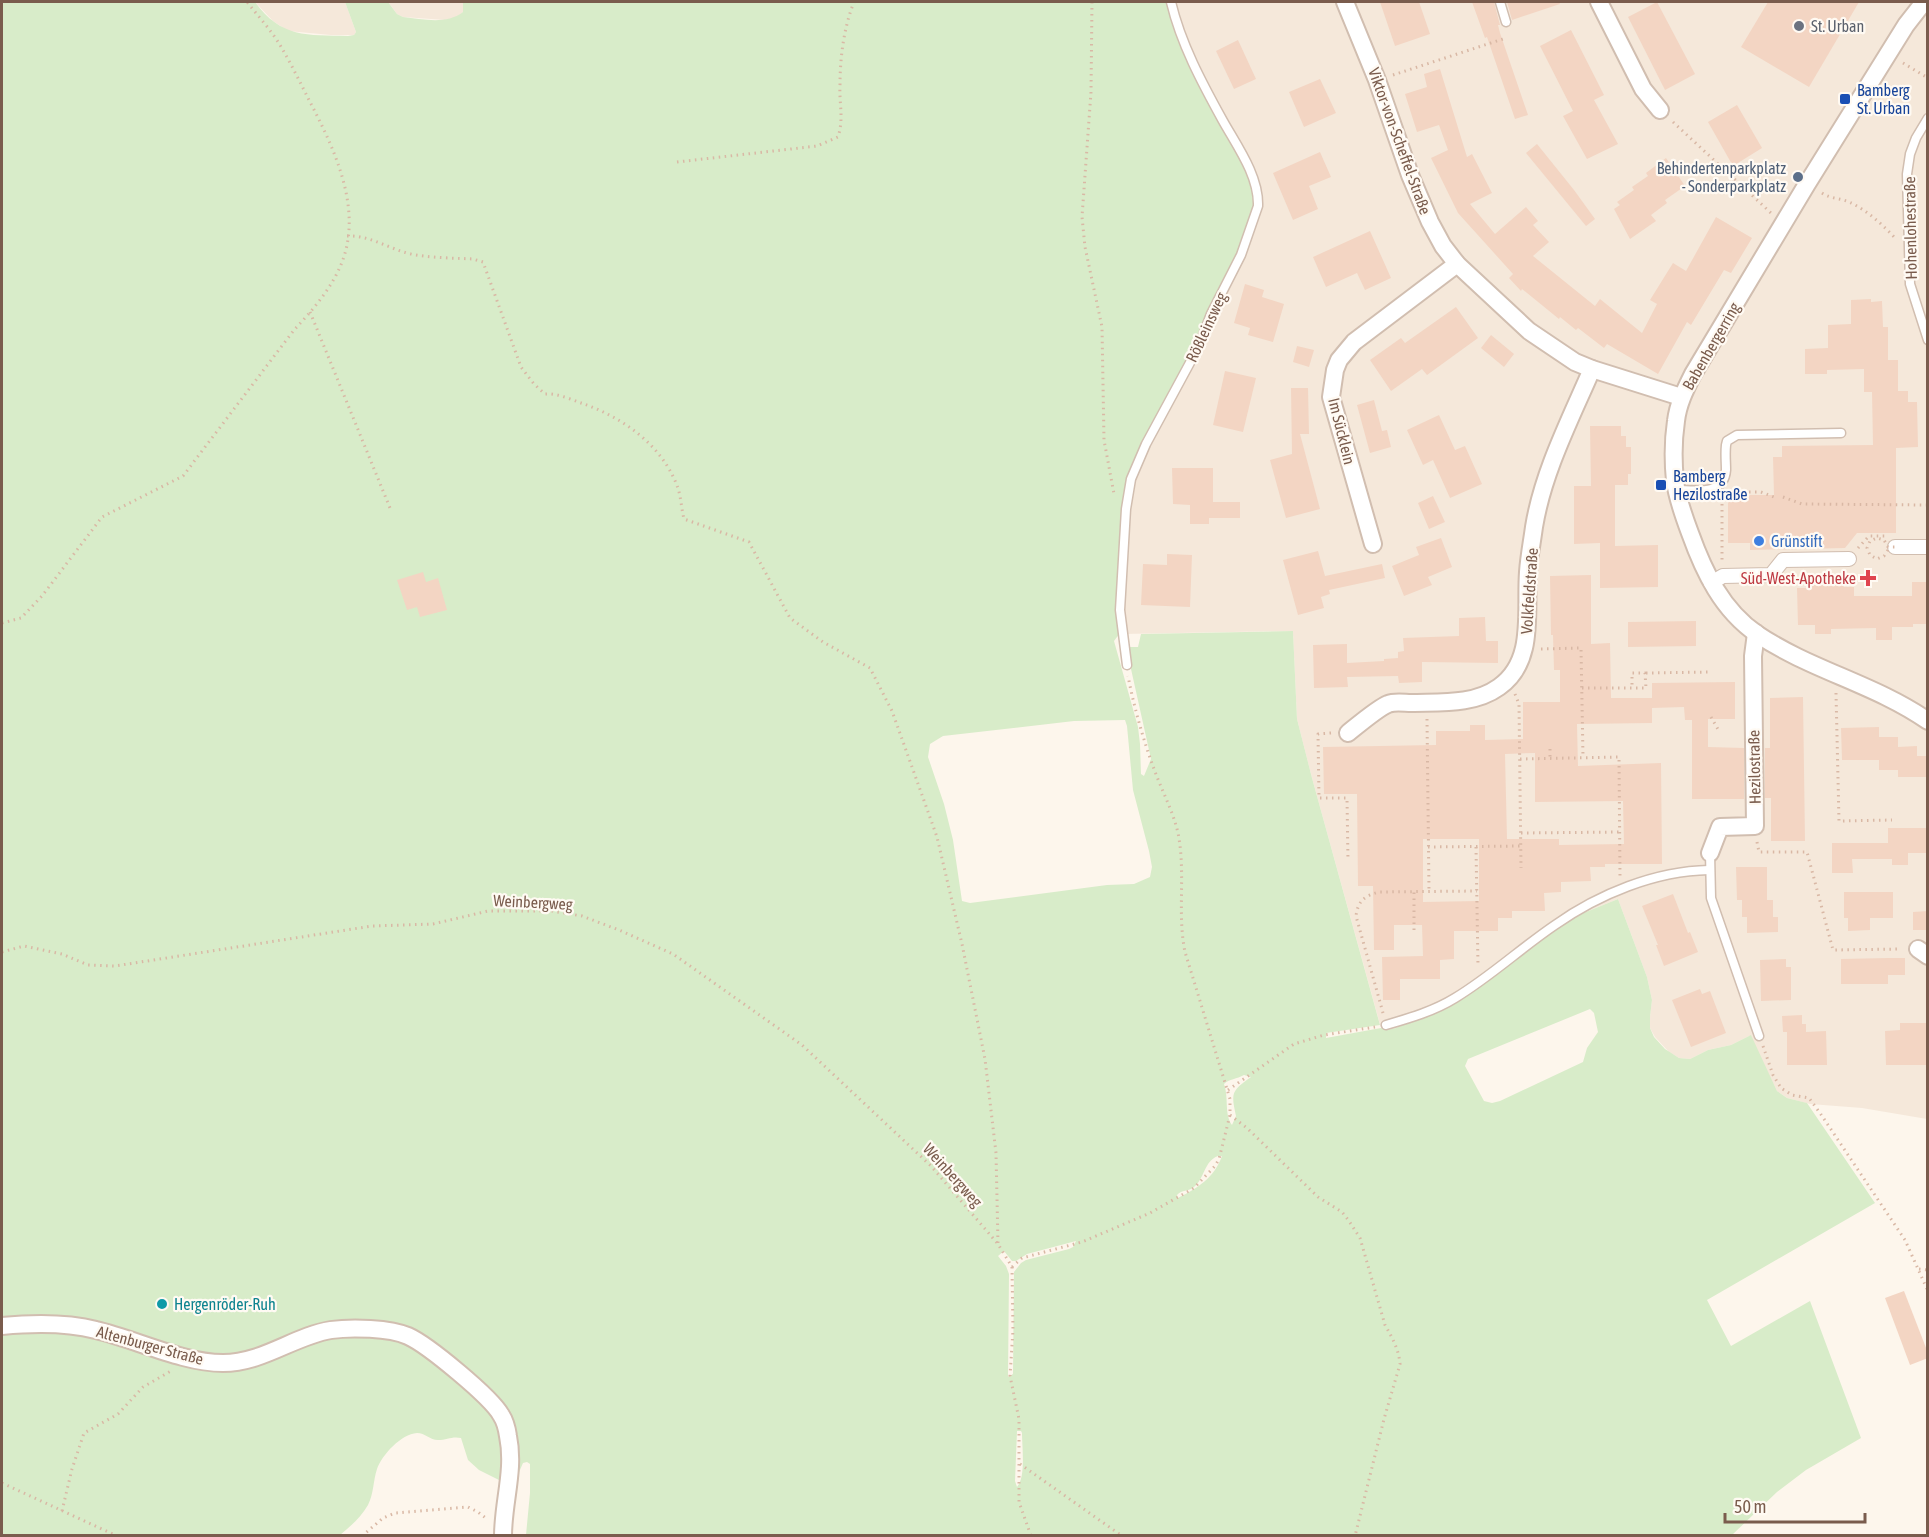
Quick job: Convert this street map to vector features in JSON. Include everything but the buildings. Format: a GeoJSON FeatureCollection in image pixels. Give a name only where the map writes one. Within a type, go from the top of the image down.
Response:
{"type":"FeatureCollection","features":[{"type":"Feature","properties":{"kind":"street","name":"Viktor-von-Scheffel-Straße"},"geometry":{"type":"LineString","coordinates":[[1345,2],[1430,222],[1443,246],[1457,264],[1529,331],[1575,362],[1682,397]]}},
{"type":"Feature","properties":{"kind":"street"},"geometry":{"type":"LineString","coordinates":[[1599,2],[1644,89],[1660,110]]}},
{"type":"Feature","properties":{"kind":"street","name":"Babenbergerring"},"geometry":{"type":"LineString","coordinates":[[1924,2],[1807,184],[1693,374],[1682,397],[1676,420],[1674,443],[1677,490],[1684,518],[1717,579],[1727,606],[1756,633],[1784,651],[1892,700],[1928,721]]}},
{"type":"Feature","properties":{"kind":"street","name":"Im Sücklein"},"geometry":{"type":"LineString","coordinates":[[1372,544],[1331,397],[1335,370],[1339,360],[1354,342],[1457,264]]}},
{"type":"Feature","properties":{"kind":"street","name":"Volkfeldstraße"},"geometry":{"type":"LineString","coordinates":[[1348,732],[1389,703],[1463,701],[1485,696],[1508,679],[1520,662],[1528,625],[1528,573],[1534,525],[1554,458],[1592,369]]}},
{"type":"Feature","properties":{"kind":"street"},"geometry":{"type":"LineString","coordinates":[[1891,549],[1928,547]]}},
{"type":"Feature","properties":{"kind":"street"},"geometry":{"type":"LineString","coordinates":[[1717,579],[1771,575],[1783,560],[1849,558]]}},
{"type":"Feature","properties":{"kind":"street","name":"Hezilostraße"},"geometry":{"type":"LineString","coordinates":[[1710,853],[1720,827],[1755,826],[1753,656],[1756,633]]}},
{"type":"Feature","properties":{"kind":"street","name":"Altenburger Straße"},"geometry":{"type":"LineString","coordinates":[[2,1326],[28,1323],[64,1324],[96,1330],[193,1358],[223,1363],[254,1359],[306,1337],[332,1330],[371,1330],[406,1335],[435,1353],[491,1402],[501,1414],[510,1446],[510,1473],[503,1533]]}},
{"type":"Feature","properties":{"kind":"lane","name":"Rößleinsweg"},"geometry":{"type":"LineString","coordinates":[[1127,665],[1120,616],[1126,509],[1131,479],[1241,255],[1258,206],[1252,175],[1193,62],[1180,34],[1171,2]]}},
{"type":"Feature","properties":{"kind":"lane"},"geometry":{"type":"LineString","coordinates":[[1500,2],[1506,22]]}},
{"type":"Feature","properties":{"kind":"lane","name":"Hohenlohestraße"},"geometry":{"type":"LineString","coordinates":[[1928,118],[1916,138],[1910,154],[1907,174],[1910,284],[1928,340]]}},
{"type":"Feature","properties":{"kind":"lane"},"geometry":{"type":"LineString","coordinates":[[1677,490],[1710,490],[1719,486],[1725,477],[1727,441],[1737,435],[1841,434]]}},
{"type":"Feature","properties":{"kind":"lane","name":"Hezilostraße"},"geometry":{"type":"LineString","coordinates":[[1710,853],[1711,898],[1759,1036]]}},
{"type":"Feature","properties":{"kind":"lane"},"geometry":{"type":"LineString","coordinates":[[1386,1025],[1430,1011],[1454,999],[1556,924],[1620,890],[1684,870],[1709,870]]}},
{"type":"Feature","properties":{"kind":"path"},"geometry":{"type":"LineString","coordinates":[[2,623],[21,618],[42,596],[102,517],[183,476],[310,312],[340,268],[346,251],[349,223],[347,197],[337,160],[279,44],[247,2]]}},
{"type":"Feature","properties":{"kind":"path"},"geometry":{"type":"LineString","coordinates":[[677,162],[817,146],[838,136],[842,124],[840,85],[847,20],[854,2]]}},
{"type":"Feature","properties":{"kind":"path"},"geometry":{"type":"LineString","coordinates":[[1092,2],[1091,92],[1082,217],[1085,247],[1102,327],[1104,440],[1114,496],[1118,504],[1126,509]]}},
{"type":"Feature","properties":{"kind":"path"},"geometry":{"type":"LineString","coordinates":[[1377,80],[1503,39]]}},
{"type":"Feature","properties":{"kind":"path"},"geometry":{"type":"LineString","coordinates":[[1888,55],[1928,78]]}},
{"type":"Feature","properties":{"kind":"path"},"geometry":{"type":"LineString","coordinates":[[1677,126],[1760,203]]}},
{"type":"Feature","properties":{"kind":"path"},"geometry":{"type":"LineString","coordinates":[[1829,198],[1847,201],[1858,207],[1886,229],[1910,253]]}},
{"type":"Feature","properties":{"kind":"path"},"geometry":{"type":"LineString","coordinates":[[347,236],[369,238],[384,246],[410,254],[483,262],[521,367],[534,384],[545,394],[552,394],[609,414],[641,436],[660,456],[672,475],[680,494],[684,519],[749,542],[790,618],[823,642],[870,668],[892,711],[937,837],[962,944],[985,1059],[996,1153],[998,1244]]}},
{"type":"Feature","properties":{"kind":"path"},"geometry":{"type":"LineString","coordinates":[[310,312],[390,508]]}},
{"type":"Feature","properties":{"kind":"path"},"geometry":{"type":"LineString","coordinates":[[1717,579],[1722,492],[1761,492],[1774,496]]}},
{"type":"Feature","properties":{"kind":"path"},"geometry":{"type":"LineString","coordinates":[[1783,497],[1802,504],[1928,506]]}},
{"type":"Feature","properties":{"kind":"path"},"geometry":{"type":"LineString","coordinates":[[1849,558],[1869,536],[1888,536],[1891,549]]}},
{"type":"Feature","properties":{"kind":"path"},"geometry":{"type":"LineString","coordinates":[[1877,538],[1884,540],[1891,549],[1877,559],[1870,555],[1868,548],[1870,542],[1877,538]]}},
{"type":"Feature","properties":{"kind":"path"},"geometry":{"type":"LineString","coordinates":[[1524,649],[1581,648],[1582,758]]}},
{"type":"Feature","properties":{"kind":"path"},"geometry":{"type":"LineString","coordinates":[[1031,1536],[1019,1502],[1019,1419],[1010,1376],[1012,1266],[1022,1258],[1082,1242],[1133,1220],[1194,1188],[1208,1175],[1219,1159],[1230,1115],[1228,1090],[1185,952],[1181,929],[1182,854],[1177,832],[1169,805],[1147,751],[1127,665]]}},
{"type":"Feature","properties":{"kind":"path"},"geometry":{"type":"LineString","coordinates":[[1632,688],[1632,673],[1710,672]]}},
{"type":"Feature","properties":{"kind":"path"},"geometry":{"type":"LineString","coordinates":[[1582,688],[1646,688],[1645,673]]}},
{"type":"Feature","properties":{"kind":"path"},"geometry":{"type":"LineString","coordinates":[[1835,674],[1839,821],[1892,820]]}},
{"type":"Feature","properties":{"kind":"path"},"geometry":{"type":"LineString","coordinates":[[1508,679],[1519,704],[1521,868]]}},
{"type":"Feature","properties":{"kind":"path"},"geometry":{"type":"LineString","coordinates":[[1427,702],[1429,891]]}},
{"type":"Feature","properties":{"kind":"path"},"geometry":{"type":"LineString","coordinates":[[1711,717],[1719,731]]}},
{"type":"Feature","properties":{"kind":"path"},"geometry":{"type":"LineString","coordinates":[[1318,734],[1319,798],[1347,798],[1347,861]]}},
{"type":"Feature","properties":{"kind":"path"},"geometry":{"type":"LineString","coordinates":[[1550,749],[1550,758]]}},
{"type":"Feature","properties":{"kind":"path"},"geometry":{"type":"LineString","coordinates":[[1520,759],[1619,758],[1620,890]]}},
{"type":"Feature","properties":{"kind":"path"},"geometry":{"type":"LineString","coordinates":[[1755,826],[1759,852],[1807,852],[1833,950],[1923,953]]}},
{"type":"Feature","properties":{"kind":"path"},"geometry":{"type":"LineString","coordinates":[[1521,833],[1620,832]]}},
{"type":"Feature","properties":{"kind":"path"},"geometry":{"type":"LineString","coordinates":[[1428,847],[1521,846]]}},
{"type":"Feature","properties":{"kind":"path"},"geometry":{"type":"LineString","coordinates":[[1476,847],[1478,982]]}},
{"type":"Feature","properties":{"kind":"path"},"geometry":{"type":"LineString","coordinates":[[1228,1090],[1294,1044],[1324,1035],[1386,1025],[1356,916],[1358,904],[1366,895],[1379,892],[1477,891]]}},
{"type":"Feature","properties":{"kind":"path"},"geometry":{"type":"LineString","coordinates":[[1414,892],[1414,930]]}},
{"type":"Feature","properties":{"kind":"path","name":"Weinbergweg"},"geometry":{"type":"LineString","coordinates":[[2,952],[24,946],[62,954],[88,965],[115,966],[372,926],[433,924],[488,911],[552,911],[582,916],[673,954],[802,1045],[931,1166],[998,1244],[1012,1266]]}},
{"type":"Feature","properties":{"kind":"path"},"geometry":{"type":"LineString","coordinates":[[1759,1036],[1779,1086],[1792,1095],[1805,1096],[1810,1100],[1901,1235],[1927,1289]]}},
{"type":"Feature","properties":{"kind":"path"},"geometry":{"type":"LineString","coordinates":[[1230,1115],[1247,1128],[1318,1197],[1342,1212],[1349,1221],[1359,1238],[1385,1325],[1400,1358],[1355,1536]]}},
{"type":"Feature","properties":{"kind":"path"},"geometry":{"type":"LineString","coordinates":[[1919,1269],[1928,1270]]}},
{"type":"Feature","properties":{"kind":"path"},"geometry":{"type":"LineString","coordinates":[[62,1511],[84,1433],[118,1414],[143,1387],[193,1358]]}},
{"type":"Feature","properties":{"kind":"path"},"geometry":{"type":"LineString","coordinates":[[1020,1464],[1122,1536]]}},
{"type":"Feature","properties":{"kind":"path"},"geometry":{"type":"LineString","coordinates":[[2,1483],[15,1487],[117,1536]]}},
{"type":"Feature","properties":{"kind":"path"},"geometry":{"type":"LineString","coordinates":[[362,1536],[383,1518],[395,1513],[468,1507],[478,1512],[503,1533]]}},
{"type":"Feature","properties":{"kind":"shaded area"},"geometry":{"type":"Polygon","coordinates":[[[255,2],[345,2],[356,32],[354,35],[331,35],[288,31],[273,21],[255,2]]]}},
{"type":"Feature","properties":{"kind":"shaded area"},"geometry":{"type":"Polygon","coordinates":[[[388,2],[463,2],[463,12],[456,18],[445,20],[403,17],[397,14],[388,2]]]}},
{"type":"Feature","properties":{"kind":"shaded area"},"geometry":{"type":"Polygon","coordinates":[[[1167,2],[1927,2],[1927,1119],[1862,1108],[1810,1104],[1787,1098],[1777,1091],[1749,1036],[1731,1045],[1708,1050],[1690,1059],[1679,1058],[1669,1052],[1650,1028],[1652,1000],[1647,977],[1618,899],[1581,914],[1560,927],[1442,1009],[1396,1028],[1387,1030],[1381,1028],[1297,719],[1293,631],[1123,634],[1118,631],[1125,486],[1254,200],[1243,162],[1167,2]]]}},
{"type":"Feature","properties":{"kind":"green space"},"geometry":{"type":"Polygon","coordinates":[[[2,2],[255,2],[265,14],[285,28],[307,34],[348,36],[356,32],[345,2],[388,2],[397,14],[403,17],[442,20],[463,12],[463,2],[1167,2],[1243,162],[1252,191],[1254,208],[1240,250],[1189,359],[1132,466],[1125,486],[1118,626],[1120,633],[1114,641],[1138,727],[1141,774],[1144,776],[1151,759],[1127,651],[1129,647],[1138,647],[1141,634],[1293,631],[1297,719],[1380,1025],[1326,1033],[1326,1038],[1381,1028],[1387,1030],[1396,1028],[1442,1009],[1560,927],[1581,914],[1618,899],[1647,977],[1652,1000],[1650,1028],[1654,1037],[1665,1049],[1679,1058],[1690,1059],[1708,1050],[1731,1045],[1751,1035],[1777,1091],[1787,1098],[1807,1103],[1875,1203],[1707,1300],[1731,1346],[1810,1301],[1861,1438],[1806,1470],[1777,1492],[1732,1535],[526,1535],[530,1464],[523,1463],[516,1479],[503,1482],[479,1470],[468,1460],[461,1438],[435,1440],[417,1433],[399,1441],[383,1458],[377,1469],[368,1505],[356,1521],[340,1535],[2,1536],[2,2]],[[1125,720],[1074,721],[943,736],[930,744],[928,757],[953,840],[962,901],[970,903],[1107,885],[1134,884],[1150,877],[1152,867],[1133,790],[1125,720]],[[1590,1009],[1468,1059],[1465,1066],[1484,1101],[1492,1103],[1500,1101],[1583,1062],[1587,1048],[1598,1032],[1594,1013],[1590,1009]],[[1244,1075],[1224,1084],[1228,1116],[1232,1125],[1236,1116],[1234,1093],[1251,1077],[1244,1075]],[[1222,1156],[1213,1158],[1198,1183],[1192,1189],[1179,1193],[1178,1198],[1199,1186],[1210,1176],[1222,1156]],[[1076,1241],[1027,1254],[1012,1261],[1004,1251],[998,1256],[1009,1274],[1008,1377],[1013,1374],[1014,1272],[1026,1260],[1069,1249],[1076,1241]],[[1017,1431],[1015,1481],[1017,1487],[1023,1469],[1021,1431],[1017,1431]]]}},
{"type":"Feature","properties":{"kind":"place","name":"St. Urban"},"geometry":{"type":"Point","coordinates":[1799,26]}},
{"type":"Feature","properties":{"kind":"place","name":"Bamberg St. Urban"},"geometry":{"type":"Point","coordinates":[1845,99]}},
{"type":"Feature","properties":{"kind":"place","name":"Behindertenparkplatz - Sonderparkplatz"},"geometry":{"type":"Point","coordinates":[1798,177]}},
{"type":"Feature","properties":{"kind":"place","name":"Bamberg Hezilostraße"},"geometry":{"type":"Point","coordinates":[1661,485]}},
{"type":"Feature","properties":{"kind":"place","name":"Grünstift"},"geometry":{"type":"Point","coordinates":[1759,541]}},
{"type":"Feature","properties":{"kind":"place","name":"Süd-West-Apotheke"},"geometry":{"type":"Point","coordinates":[1868,578]}},
{"type":"Feature","properties":{"kind":"place","name":"Hergenröder-Ruh"},"geometry":{"type":"Point","coordinates":[162,1304]}}]}
